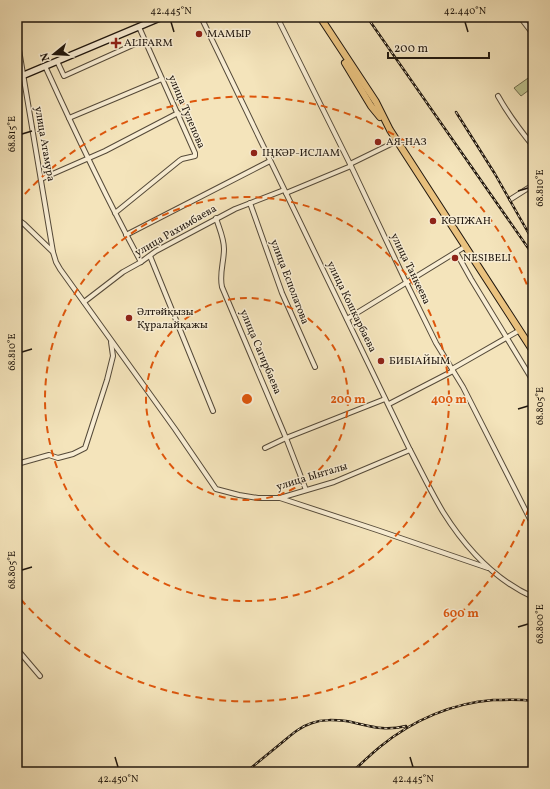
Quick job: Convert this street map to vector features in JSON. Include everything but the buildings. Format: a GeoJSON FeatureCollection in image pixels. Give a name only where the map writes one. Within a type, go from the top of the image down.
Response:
{"type":"FeatureCollection","features":[{"type":"Feature","properties":{"kind":"main road"},"geometry":{"type":"LineString","coordinates":[[320,17],[373,104],[533,351]]}},
{"type":"Feature","properties":{"kind":"street"},"geometry":{"type":"LineString","coordinates":[[17,78],[162,17]]}},
{"type":"Feature","properties":{"kind":"street","name":"улица Кошкарбаева"},"geometry":{"type":"LineString","coordinates":[[201,17],[385,399],[389,404],[410,450],[443,512],[464,541],[490,569],[518,590],[533,597]]}},
{"type":"Feature","properties":{"kind":"street","name":"улица Танкеева"},"geometry":{"type":"LineString","coordinates":[[277,17],[436,343],[463,388],[533,525]]}},
{"type":"Feature","properties":{"kind":"street"},"geometry":{"type":"LineString","coordinates":[[520,17],[533,34]]}},
{"type":"Feature","properties":{"kind":"street","name":"улица Тулепова"},"geometry":{"type":"LineString","coordinates":[[115,213],[179,161],[195,156],[194,150],[178,113],[139,27]]}},
{"type":"Feature","properties":{"kind":"street","name":"улица Атамура"},"geometry":{"type":"LineString","coordinates":[[17,38],[53,252]]}},
{"type":"Feature","properties":{"kind":"street"},"geometry":{"type":"LineString","coordinates":[[57,61],[64,76],[144,40]]}},
{"type":"Feature","properties":{"kind":"street"},"geometry":{"type":"LineString","coordinates":[[45,66],[88,159],[141,262]]}},
{"type":"Feature","properties":{"kind":"street"},"geometry":{"type":"LineString","coordinates":[[17,82],[23,75]]}},
{"type":"Feature","properties":{"kind":"street"},"geometry":{"type":"LineString","coordinates":[[68,118],[162,78]]}},
{"type":"Feature","properties":{"kind":"street"},"geometry":{"type":"LineString","coordinates":[[498,96],[510,116],[533,146]]}},
{"type":"Feature","properties":{"kind":"street"},"geometry":{"type":"LineString","coordinates":[[41,179],[105,151],[178,113]]}},
{"type":"Feature","properties":{"kind":"street","name":"улица Рахимбаева"},"geometry":{"type":"LineString","coordinates":[[84,302],[123,272],[141,262],[156,251],[216,218],[250,203],[285,191],[350,165],[397,140]]}},
{"type":"Feature","properties":{"kind":"street"},"geometry":{"type":"LineString","coordinates":[[126,235],[270,161]]}},
{"type":"Feature","properties":{"kind":"street"},"geometry":{"type":"LineString","coordinates":[[512,199],[533,185]]}},
{"type":"Feature","properties":{"kind":"street","name":"улица Есполатова"},"geometry":{"type":"LineString","coordinates":[[250,203],[282,293],[315,367]]}},
{"type":"Feature","properties":{"kind":"street","name":"улица Сагирбаева"},"geometry":{"type":"LineString","coordinates":[[216,218],[224,249],[221,280],[222,287],[286,438],[306,490]]}},
{"type":"Feature","properties":{"kind":"street"},"geometry":{"type":"LineString","coordinates":[[17,219],[53,252],[60,269],[111,340],[113,356],[107,380],[85,448],[73,454],[58,458],[49,455],[17,464]]}},
{"type":"Feature","properties":{"kind":"street"},"geometry":{"type":"LineString","coordinates":[[347,318],[466,246]]}},
{"type":"Feature","properties":{"kind":"street"},"geometry":{"type":"LineString","coordinates":[[456,252],[533,381]]}},
{"type":"Feature","properties":{"kind":"street"},"geometry":{"type":"LineString","coordinates":[[150,256],[213,410]]}},
{"type":"Feature","properties":{"kind":"street"},"geometry":{"type":"LineString","coordinates":[[389,404],[452,370],[520,330]]}},
{"type":"Feature","properties":{"kind":"street","name":"улица Ынталы"},"geometry":{"type":"LineString","coordinates":[[111,340],[216,489],[258,498],[280,498],[334,482],[410,450]]}},
{"type":"Feature","properties":{"kind":"street"},"geometry":{"type":"LineString","coordinates":[[265,448],[286,438],[385,399]]}},
{"type":"Feature","properties":{"kind":"street"},"geometry":{"type":"LineString","coordinates":[[280,498],[490,569]]}},
{"type":"Feature","properties":{"kind":"street"},"geometry":{"type":"LineString","coordinates":[[17,649],[40,676]]}},
{"type":"Feature","properties":{"kind":"green space"},"geometry":{"type":"Polygon","coordinates":[[[531,76],[533,79],[533,87],[521,96],[514,88],[531,76]]]}},
{"type":"Feature","properties":{"kind":"railway"},"geometry":{"type":"LineString","coordinates":[[367,17],[533,255]]}},
{"type":"Feature","properties":{"kind":"railway"},"geometry":{"type":"LineString","coordinates":[[456,112],[495,174],[533,241]]}},
{"type":"Feature","properties":{"kind":"railway"},"geometry":{"type":"LineString","coordinates":[[352,772],[377,749],[393,737],[406,728],[434,714],[463,705],[493,700],[533,701]]}},
{"type":"Feature","properties":{"kind":"railway"},"geometry":{"type":"LineString","coordinates":[[246,772],[295,732],[316,722],[329,720],[346,721],[382,728],[397,728],[406,726]]}},
{"type":"Feature","properties":{"kind":"place","name":"МАМЫР"},"geometry":{"type":"Point","coordinates":[199,34]}},
{"type":"Feature","properties":{"kind":"place","name":"ALIFARM"},"geometry":{"type":"Point","coordinates":[116,43]}},
{"type":"Feature","properties":{"kind":"place","name":"АЯ-НАЗ"},"geometry":{"type":"Point","coordinates":[378,142]}},
{"type":"Feature","properties":{"kind":"place","name":"ІҢКӘР-ИСЛАМ"},"geometry":{"type":"Point","coordinates":[254,153]}},
{"type":"Feature","properties":{"kind":"place","name":"КӨПЖАН"},"geometry":{"type":"Point","coordinates":[433,221]}},
{"type":"Feature","properties":{"kind":"place","name":"NESIBELI"},"geometry":{"type":"Point","coordinates":[455,258]}},
{"type":"Feature","properties":{"kind":"place","name":"Әлтәйқызы Құралайқажы"},"geometry":{"type":"Point","coordinates":[129,318]}},
{"type":"Feature","properties":{"kind":"place","name":"БИБІАЙЫМ"},"geometry":{"type":"Point","coordinates":[381,361]}}]}
